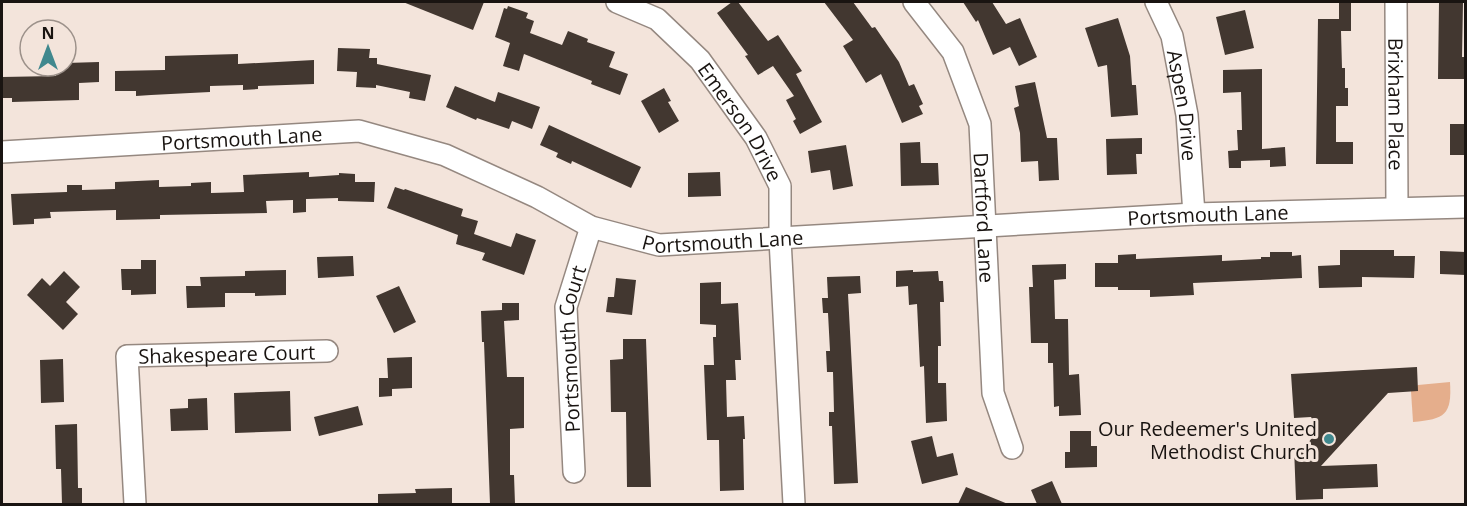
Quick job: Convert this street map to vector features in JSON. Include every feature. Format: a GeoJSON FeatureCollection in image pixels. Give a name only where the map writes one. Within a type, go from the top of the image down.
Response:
{"type":"FeatureCollection","features":[{"type":"Feature","properties":{"kind":"street","name":"Emerson Drive"},"geometry":{"type":"LineString","coordinates":[[617,2],[657,19],[700,60],[756,138],[780,186],[780,239],[794,504]]}},
{"type":"Feature","properties":{"kind":"street","name":"Dartford Lane"},"geometry":{"type":"LineString","coordinates":[[914,2],[952,52],[980,124],[993,393],[1012,448]]}},
{"type":"Feature","properties":{"kind":"street","name":"Aspen Drive"},"geometry":{"type":"LineString","coordinates":[[1156,2],[1172,36],[1187,115],[1194,214]]}},
{"type":"Feature","properties":{"kind":"street","name":"Brixham Place"},"geometry":{"type":"LineString","coordinates":[[1396,2],[1396,208]]}},
{"type":"Feature","properties":{"kind":"street","name":"Portsmouth Lane"},"geometry":{"type":"LineString","coordinates":[[2,152],[359,131],[445,155],[537,197],[591,227],[659,245],[1194,214],[1466,207]]}},
{"type":"Feature","properties":{"kind":"street","name":"Portsmouth Court"},"geometry":{"type":"LineString","coordinates":[[574,472],[566,307],[591,227]]}},
{"type":"Feature","properties":{"kind":"street","name":"Shakespeare Court"},"geometry":{"type":"LineString","coordinates":[[135,504],[127,356],[327,351]]}},
{"type":"Feature","properties":{"kind":"shaded area"},"geometry":{"type":"Polygon","coordinates":[[[1450,382],[1450,402],[1444,413],[1433,419],[1413,422],[1411,391],[1418,385],[1450,382]]]}},
{"type":"Feature","properties":{"kind":"building"},"geometry":{"type":"Polygon","coordinates":[[[403,2],[484,2],[473,30],[403,2]]]}},
{"type":"Feature","properties":{"kind":"building"},"geometry":{"type":"Polygon","coordinates":[[[732,2],[738,2],[768,41],[778,35],[802,71],[796,74],[822,122],[800,134],[793,121],[796,119],[786,100],[794,96],[773,66],[758,75],[745,56],[748,55],[717,13],[732,2]]]}},
{"type":"Feature","properties":{"kind":"building"},"geometry":{"type":"Polygon","coordinates":[[[824,2],[853,2],[872,28],[875,27],[899,62],[909,86],[914,84],[923,104],[919,106],[923,114],[902,123],[881,74],[866,83],[843,46],[853,40],[824,2]]]}},
{"type":"Feature","properties":{"kind":"building"},"geometry":{"type":"Polygon","coordinates":[[[963,2],[992,2],[1006,24],[1020,18],[1037,57],[1019,66],[1010,47],[993,55],[978,20],[976,22],[963,2]]]}},
{"type":"Feature","properties":{"kind":"building"},"geometry":{"type":"Polygon","coordinates":[[[1339,2],[1351,2],[1351,31],[1341,31],[1342,68],[1345,68],[1348,106],[1336,106],[1336,142],[1353,142],[1353,164],[1316,164],[1318,19],[1339,19],[1339,2]]]}},
{"type":"Feature","properties":{"kind":"building"},"geometry":{"type":"Polygon","coordinates":[[[1439,2],[1463,2],[1462,57],[1466,57],[1466,79],[1438,79],[1439,2]]]}},
{"type":"Feature","properties":{"kind":"building"},"geometry":{"type":"Polygon","coordinates":[[[508,6],[528,13],[526,18],[534,21],[530,33],[562,45],[568,31],[588,39],[587,42],[615,52],[609,67],[628,74],[620,95],[591,84],[592,81],[524,54],[519,71],[503,66],[510,43],[495,37],[504,8],[507,9],[508,6]]]}},
{"type":"Feature","properties":{"kind":"building"},"geometry":{"type":"Polygon","coordinates":[[[1245,10],[1254,48],[1225,55],[1216,17],[1245,10]]]}},
{"type":"Feature","properties":{"kind":"building"},"geometry":{"type":"Polygon","coordinates":[[[1118,18],[1130,56],[1132,85],[1136,85],[1138,115],[1111,117],[1107,65],[1098,67],[1085,28],[1118,18]]]}},
{"type":"Feature","properties":{"kind":"building"},"geometry":{"type":"Polygon","coordinates":[[[338,48],[370,49],[369,58],[377,58],[377,64],[431,75],[425,101],[409,98],[410,92],[376,85],[376,88],[356,87],[357,72],[337,71],[338,48]]]}},
{"type":"Feature","properties":{"kind":"building"},"geometry":{"type":"Polygon","coordinates":[[[238,54],[238,64],[314,60],[314,84],[258,86],[258,89],[243,90],[243,85],[210,86],[210,92],[136,96],[136,91],[115,91],[115,71],[165,70],[165,56],[238,54]]]}},
{"type":"Feature","properties":{"kind":"building"},"geometry":{"type":"Polygon","coordinates":[[[99,62],[99,82],[79,83],[79,100],[12,102],[12,98],[3,98],[2,77],[78,78],[78,63],[99,62]]]}},
{"type":"Feature","properties":{"kind":"building"},"geometry":{"type":"Polygon","coordinates":[[[1262,69],[1262,149],[1285,147],[1286,166],[1270,167],[1270,160],[1241,161],[1241,168],[1229,168],[1228,151],[1238,150],[1237,130],[1242,130],[1241,92],[1223,93],[1223,70],[1262,69]]]}},
{"type":"Feature","properties":{"kind":"building"},"geometry":{"type":"Polygon","coordinates":[[[1035,82],[1047,138],[1057,138],[1059,180],[1039,181],[1038,161],[1021,162],[1020,133],[1014,108],[1019,106],[1015,86],[1035,82]]]}},
{"type":"Feature","properties":{"kind":"building"},"geometry":{"type":"Polygon","coordinates":[[[455,86],[495,102],[498,92],[540,107],[532,129],[512,121],[509,129],[477,118],[476,120],[446,107],[455,86]]]}},
{"type":"Feature","properties":{"kind":"building"},"geometry":{"type":"Polygon","coordinates":[[[664,88],[671,101],[668,102],[679,121],[659,133],[641,101],[664,88]]]}},
{"type":"Feature","properties":{"kind":"building"},"geometry":{"type":"Polygon","coordinates":[[[1450,124],[1466,124],[1466,155],[1450,155],[1450,124]]]}},
{"type":"Feature","properties":{"kind":"building"},"geometry":{"type":"Polygon","coordinates":[[[549,125],[641,167],[631,188],[572,161],[571,164],[556,157],[558,153],[540,145],[549,125]]]}},
{"type":"Feature","properties":{"kind":"building"},"geometry":{"type":"Polygon","coordinates":[[[1142,138],[1142,154],[1136,154],[1137,174],[1107,175],[1106,139],[1142,138]]]}},
{"type":"Feature","properties":{"kind":"building"},"geometry":{"type":"Polygon","coordinates":[[[920,142],[921,163],[938,163],[939,185],[901,186],[900,143],[920,142]]]}},
{"type":"Feature","properties":{"kind":"building"},"geometry":{"type":"Polygon","coordinates":[[[846,145],[853,186],[833,190],[830,170],[811,173],[808,151],[846,145]]]}},
{"type":"Feature","properties":{"kind":"building"},"geometry":{"type":"Polygon","coordinates":[[[309,172],[309,177],[339,175],[339,173],[355,174],[355,182],[375,182],[374,202],[338,201],[338,198],[306,199],[306,212],[293,213],[293,200],[266,201],[267,213],[160,215],[160,219],[116,220],[116,210],[50,212],[51,218],[34,219],[34,224],[13,225],[11,194],[67,192],[67,185],[82,185],[82,190],[115,189],[115,182],[159,180],[159,187],[191,186],[191,183],[211,182],[211,193],[244,192],[243,175],[309,172]]]}},
{"type":"Feature","properties":{"kind":"building"},"geometry":{"type":"Polygon","coordinates":[[[720,172],[721,196],[688,197],[688,173],[720,172]]]}},
{"type":"Feature","properties":{"kind":"building"},"geometry":{"type":"Polygon","coordinates":[[[395,187],[463,209],[461,216],[478,221],[474,234],[511,247],[516,233],[536,240],[524,275],[482,260],[485,253],[456,244],[458,235],[387,208],[395,187]]]}},
{"type":"Feature","properties":{"kind":"building"},"geometry":{"type":"Polygon","coordinates":[[[1340,250],[1394,250],[1394,256],[1415,256],[1414,278],[1362,277],[1362,287],[1319,288],[1318,266],[1340,265],[1340,250]]]}},
{"type":"Feature","properties":{"kind":"building"},"geometry":{"type":"Polygon","coordinates":[[[1440,251],[1466,252],[1466,275],[1440,274],[1440,251]]]}},
{"type":"Feature","properties":{"kind":"building"},"geometry":{"type":"Polygon","coordinates":[[[1270,252],[1292,252],[1292,256],[1301,255],[1302,278],[1193,283],[1194,295],[1150,297],[1150,290],[1095,287],[1095,263],[1118,263],[1118,255],[1136,254],[1136,259],[1222,255],[1222,261],[1261,259],[1261,257],[1270,257],[1270,252]]]}},
{"type":"Feature","properties":{"kind":"building"},"geometry":{"type":"Polygon","coordinates":[[[353,256],[354,276],[318,278],[317,257],[353,256]]]}},
{"type":"Feature","properties":{"kind":"building"},"geometry":{"type":"Polygon","coordinates":[[[141,260],[156,260],[156,294],[131,295],[131,290],[122,290],[121,269],[141,269],[141,260]]]}},
{"type":"Feature","properties":{"kind":"building"},"geometry":{"type":"Polygon","coordinates":[[[1066,264],[1066,279],[1054,280],[1055,319],[1068,319],[1069,375],[1079,374],[1081,415],[1059,416],[1059,406],[1054,407],[1053,363],[1048,363],[1048,343],[1031,343],[1029,287],[1033,287],[1032,265],[1066,264]]]}},
{"type":"Feature","properties":{"kind":"building"},"geometry":{"type":"Polygon","coordinates":[[[286,270],[286,295],[255,296],[255,293],[225,293],[225,307],[187,308],[186,286],[201,286],[200,277],[245,276],[245,271],[286,270]]]}},
{"type":"Feature","properties":{"kind":"building"},"geometry":{"type":"Polygon","coordinates":[[[913,270],[913,272],[938,271],[939,281],[943,281],[944,302],[940,302],[941,346],[938,346],[938,383],[946,383],[947,421],[926,423],[924,366],[920,367],[917,304],[909,305],[908,286],[896,287],[896,271],[913,270]]]}},
{"type":"Feature","properties":{"kind":"building"},"geometry":{"type":"Polygon","coordinates":[[[64,271],[80,287],[66,302],[78,314],[63,330],[27,295],[42,278],[50,286],[64,271]]]}},
{"type":"Feature","properties":{"kind":"building"},"geometry":{"type":"Polygon","coordinates":[[[860,276],[861,293],[848,294],[858,483],[834,484],[832,426],[829,426],[829,412],[834,412],[833,372],[827,372],[826,351],[830,351],[828,313],[823,313],[822,298],[828,298],[827,277],[860,276]]]}},
{"type":"Feature","properties":{"kind":"building"},"geometry":{"type":"Polygon","coordinates":[[[616,278],[636,280],[632,315],[606,312],[608,297],[614,297],[616,278]]]}},
{"type":"Feature","properties":{"kind":"building"},"geometry":{"type":"Polygon","coordinates":[[[721,282],[721,304],[738,303],[741,360],[735,360],[736,380],[726,380],[727,417],[744,416],[744,490],[720,491],[719,440],[707,440],[704,365],[714,365],[713,337],[716,337],[716,325],[700,324],[700,283],[721,282]]]}},
{"type":"Feature","properties":{"kind":"building"},"geometry":{"type":"Polygon","coordinates":[[[399,286],[416,322],[394,333],[376,296],[399,286]]]}},
{"type":"Feature","properties":{"kind":"building"},"geometry":{"type":"Polygon","coordinates":[[[502,303],[519,303],[519,320],[504,321],[507,377],[524,377],[524,428],[510,429],[510,475],[514,475],[515,504],[490,504],[481,311],[502,310],[502,303]]]}},
{"type":"Feature","properties":{"kind":"building"},"geometry":{"type":"Polygon","coordinates":[[[623,339],[646,339],[651,487],[627,487],[626,412],[611,412],[610,360],[623,359],[623,339]]]}},
{"type":"Feature","properties":{"kind":"building"},"geometry":{"type":"Polygon","coordinates":[[[412,357],[412,388],[392,389],[392,396],[379,397],[379,378],[388,378],[387,358],[412,357]]]}},
{"type":"Feature","properties":{"kind":"building"},"geometry":{"type":"Polygon","coordinates":[[[63,359],[64,402],[41,403],[40,360],[63,359]]]}},
{"type":"Feature","properties":{"kind":"building","name":"Our Redeemer's United Methodist Church"},"geometry":{"type":"Polygon","coordinates":[[[1417,367],[1418,391],[1388,393],[1321,466],[1377,464],[1378,487],[1323,489],[1323,499],[1296,500],[1294,447],[1305,447],[1318,430],[1311,417],[1294,418],[1291,374],[1417,367]]]}},
{"type":"Feature","properties":{"kind":"building"},"geometry":{"type":"Polygon","coordinates":[[[290,391],[291,431],[235,433],[234,393],[290,391]]]}},
{"type":"Feature","properties":{"kind":"building"},"geometry":{"type":"Polygon","coordinates":[[[207,398],[208,430],[171,431],[170,409],[188,408],[188,399],[207,398]]]}},
{"type":"Feature","properties":{"kind":"building"},"geometry":{"type":"Polygon","coordinates":[[[358,406],[363,425],[319,436],[314,417],[358,406]]]}},
{"type":"Feature","properties":{"kind":"building"},"geometry":{"type":"Polygon","coordinates":[[[77,424],[78,488],[82,488],[82,504],[62,504],[61,469],[56,469],[55,425],[77,424]]]}},
{"type":"Feature","properties":{"kind":"building"},"geometry":{"type":"Polygon","coordinates":[[[1070,431],[1091,431],[1091,446],[1097,446],[1097,467],[1065,468],[1065,452],[1070,452],[1070,431]]]}},
{"type":"Feature","properties":{"kind":"building"},"geometry":{"type":"Polygon","coordinates":[[[932,436],[937,457],[953,453],[958,475],[922,484],[911,441],[932,436]]]}},
{"type":"Feature","properties":{"kind":"building"},"geometry":{"type":"Polygon","coordinates":[[[1052,481],[1062,504],[1037,504],[1031,490],[1052,481]]]}},
{"type":"Feature","properties":{"kind":"building"},"geometry":{"type":"Polygon","coordinates":[[[966,487],[1008,504],[958,504],[966,487]]]}},
{"type":"Feature","properties":{"kind":"building"},"geometry":{"type":"Polygon","coordinates":[[[452,488],[452,504],[378,504],[378,494],[416,493],[415,489],[452,488]]]}},
{"type":"Feature","properties":{"kind":"place","name":"Our Redeemer's United Methodist Church"},"geometry":{"type":"Point","coordinates":[1329,439]}}]}
